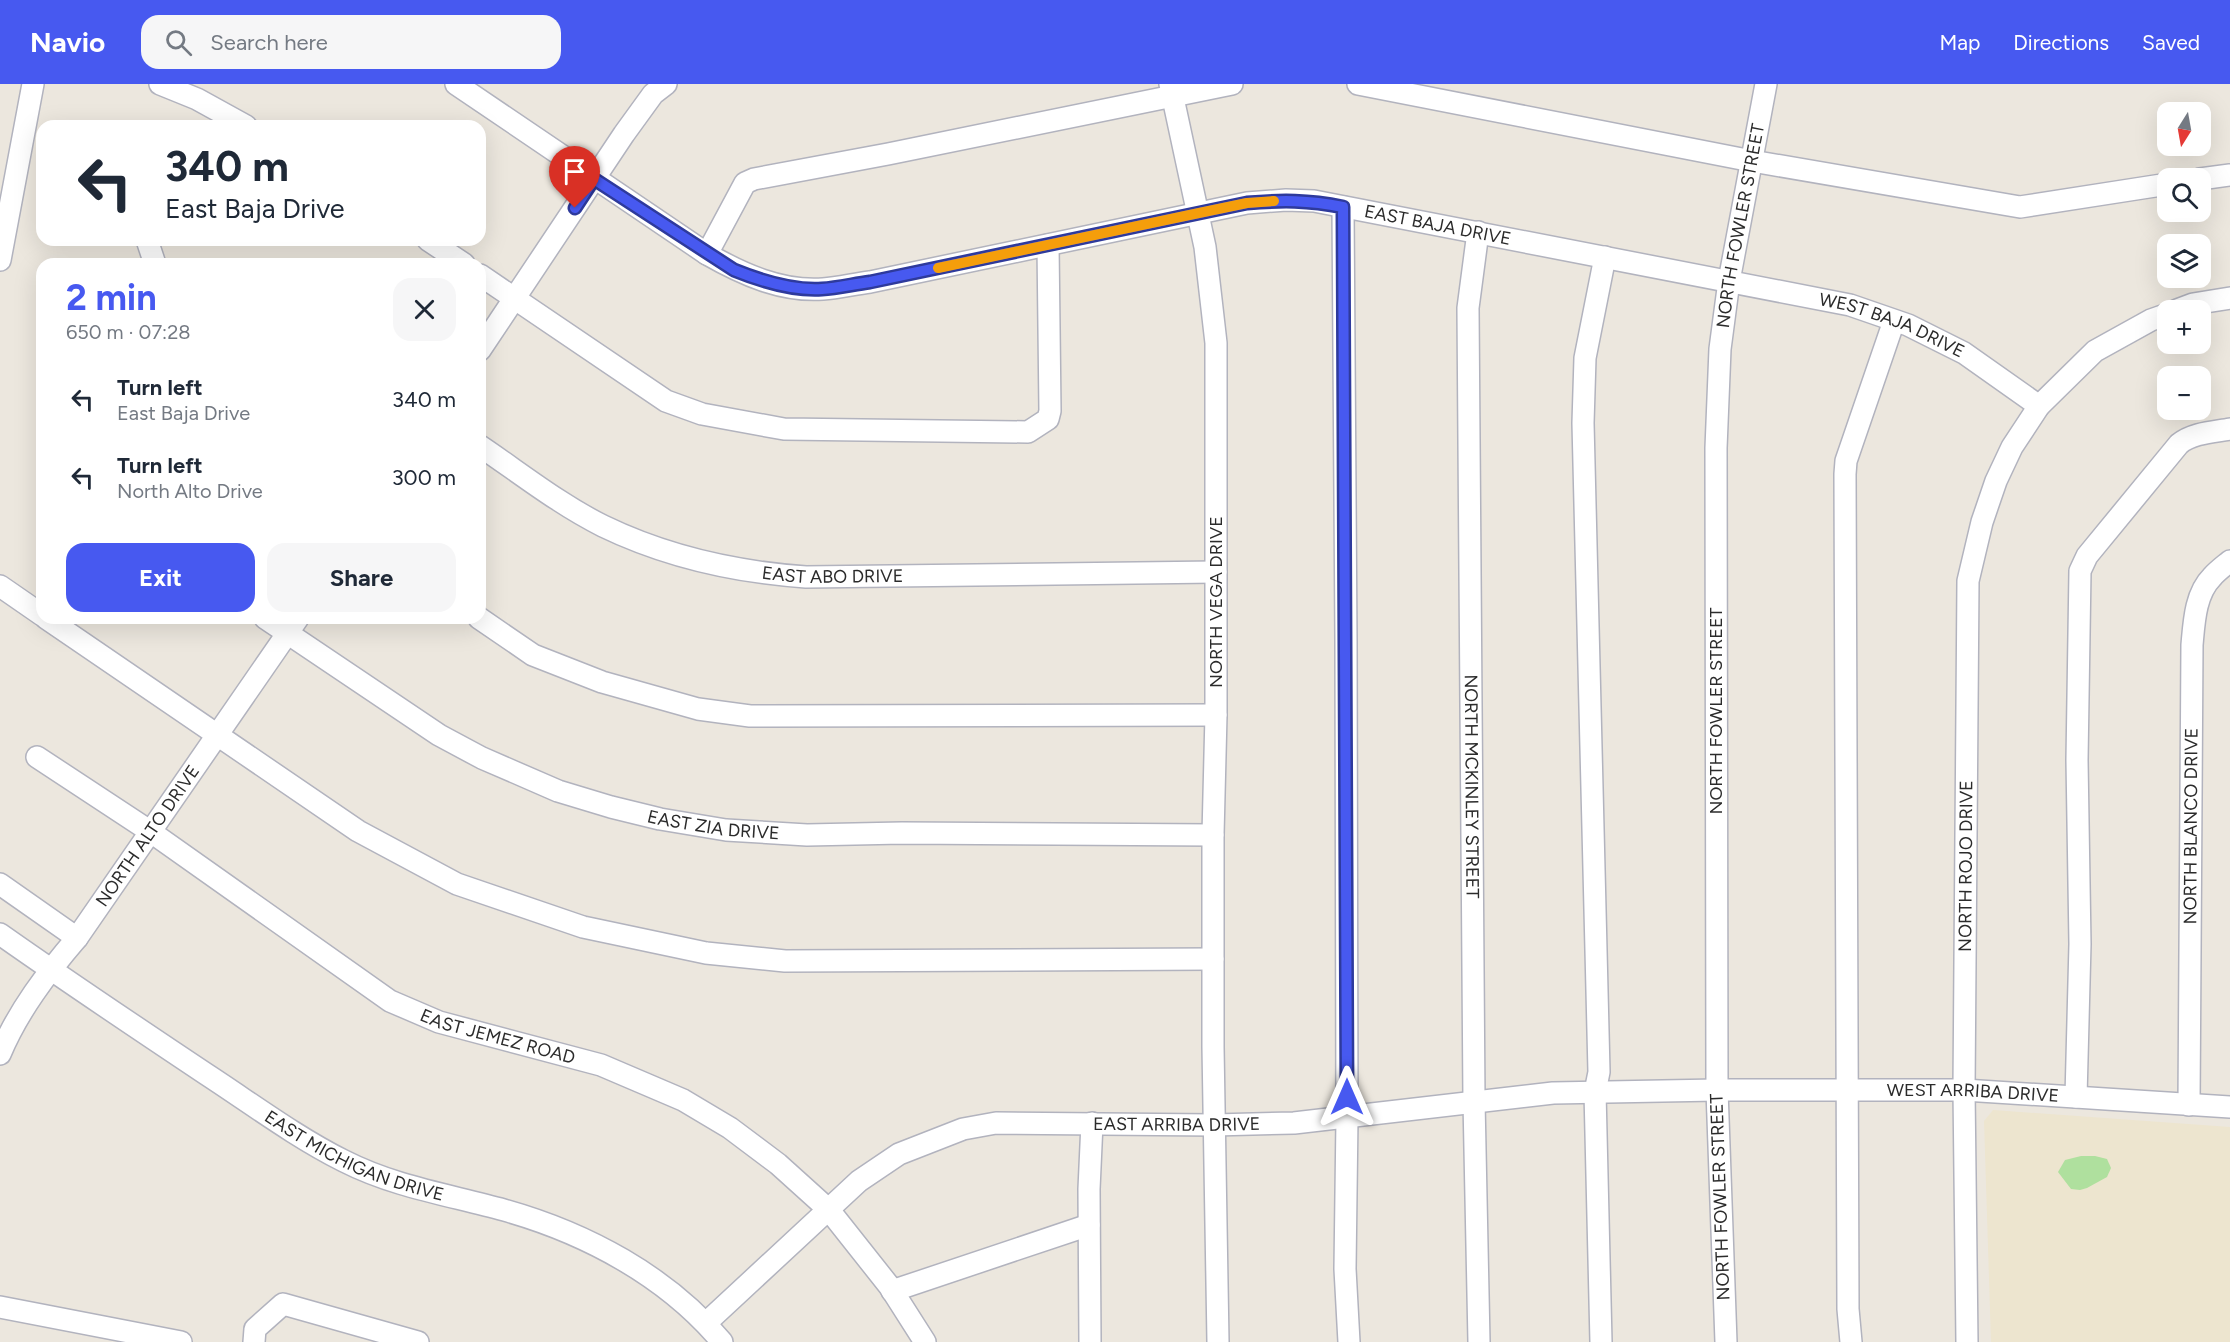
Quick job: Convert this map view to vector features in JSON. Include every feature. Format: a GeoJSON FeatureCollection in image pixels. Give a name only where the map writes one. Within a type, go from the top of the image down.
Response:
{"type":"FeatureCollection","features":[{"type":"Feature","properties":{"kind":"street"},"geometry":{"type":"LineString","coordinates":[[0,260],[33,84]]}},
{"type":"Feature","properties":{"kind":"street"},"geometry":{"type":"LineString","coordinates":[[160,84],[197,99],[235,120]]}},
{"type":"Feature","properties":{"kind":"street","name":"EAST BAJA DRIVE"},"geometry":{"type":"LineString","coordinates":[[456,84],[706,254],[734,270],[755,278],[799,288],[822,289],[870,282],[1247,203],[1286,200],[1314,201],[1729,281]]}},
{"type":"Feature","properties":{"kind":"street"},"geometry":{"type":"LineString","coordinates":[[486,341],[653,94],[666,84]]}},
{"type":"Feature","properties":{"kind":"street"},"geometry":{"type":"LineString","coordinates":[[706,254],[745,183],[754,180],[1172,90],[1232,84]]}},
{"type":"Feature","properties":{"kind":"street"},"geometry":{"type":"LineString","coordinates":[[1358,84],[1752,161],[2020,207],[2157,186]]}},
{"type":"Feature","properties":{"kind":"street","name":"NORTH FOWLER STREET"},"geometry":{"type":"LineString","coordinates":[[1725,1342],[1717,1090],[1716,448],[1720,349],[1729,281],[1766,84]]}},
{"type":"Feature","properties":{"kind":"street","name":"NORTH VEGA DRIVE"},"geometry":{"type":"LineString","coordinates":[[1172,90],[1199,213],[1212,294],[1216,343],[1216,715],[1213,959],[1218,1342]]}},
{"type":"Feature","properties":{"kind":"street"},"geometry":{"type":"LineString","coordinates":[[2211,178],[2230,175]]}},
{"type":"Feature","properties":{"kind":"street"},"geometry":{"type":"LineString","coordinates":[[1343,207],[1347,1118],[1345,1257],[1349,1342]]}},
{"type":"Feature","properties":{"kind":"street","name":"NORTH MCKINLEY STREET"},"geometry":{"type":"LineString","coordinates":[[1478,232],[1468,308],[1474,1101],[1479,1342]]}},
{"type":"Feature","properties":{"kind":"street"},"geometry":{"type":"LineString","coordinates":[[486,279],[666,401],[692,411],[784,429],[1028,432],[1048,419],[1050,411],[1048,245]]}},
{"type":"Feature","properties":{"kind":"street"},"geometry":{"type":"LineString","coordinates":[[437,246],[455,258]]}},
{"type":"Feature","properties":{"kind":"street"},"geometry":{"type":"LineString","coordinates":[[1601,1342],[1595,1092],[1599,1072],[1583,423],[1586,358],[1605,257]]}},
{"type":"Feature","properties":{"kind":"street","name":"WEST BAJA DRIVE"},"geometry":{"type":"LineString","coordinates":[[1729,281],[1850,305],[1908,326],[1964,353],[2039,406]]}},
{"type":"Feature","properties":{"kind":"street"},"geometry":{"type":"LineString","coordinates":[[2211,301],[2230,298]]}},
{"type":"Feature","properties":{"kind":"street","name":"NORTH ROJO DRIVE"},"geometry":{"type":"LineString","coordinates":[[1967,1342],[1964,1090],[1968,580],[1982,522],[1996,481],[2012,447],[2039,406],[2095,351],[2157,318]]}},
{"type":"Feature","properties":{"kind":"street"},"geometry":{"type":"LineString","coordinates":[[1851,1342],[1848,1309],[1846,1091],[1845,474],[1846,462],[1894,321]]}},
{"type":"Feature","properties":{"kind":"street"},"geometry":{"type":"LineString","coordinates":[[2076,1098],[2080,944],[2077,760],[2080,571],[2087,556],[2179,444],[2186,439],[2230,429]]}},
{"type":"Feature","properties":{"kind":"street","name":"EAST ABO DRIVE"},"geometry":{"type":"LineString","coordinates":[[486,450],[551,495],[603,525],[653,547],[705,563],[759,573],[818,577],[1216,572]]}},
{"type":"Feature","properties":{"kind":"street","name":"NORTH BLANCO DRIVE"},"geometry":{"type":"LineString","coordinates":[[2189,1105],[2194,616],[2210,578],[2230,561]]}},
{"type":"Feature","properties":{"kind":"street"},"geometry":{"type":"LineString","coordinates":[[0,586],[36,611]]}},
{"type":"Feature","properties":{"kind":"street"},"geometry":{"type":"LineString","coordinates":[[486,623],[533,655],[602,682],[698,709],[750,716],[1216,715]]}},
{"type":"Feature","properties":{"kind":"street"},"geometry":{"type":"LineString","coordinates":[[55,624],[358,831],[457,884],[583,927],[706,953],[785,961],[1213,959]]}},
{"type":"Feature","properties":{"kind":"street","name":"NORTH ALTO DRIVE"},"geometry":{"type":"LineString","coordinates":[[0,1054],[30,1000],[50,970],[77,938],[292,626]]}},
{"type":"Feature","properties":{"kind":"street","name":"EAST ZIA DRIVE"},"geometry":{"type":"LineString","coordinates":[[292,626],[440,735],[482,758],[558,791],[660,819],[726,830],[807,835],[902,833],[1213,835]]}},
{"type":"Feature","properties":{"kind":"street","name":"EAST JEMEZ ROAD"},"geometry":{"type":"LineString","coordinates":[[37,757],[151,832],[390,1001],[439,1022],[601,1065],[683,1100],[730,1128],[778,1164],[829,1210],[892,1291],[925,1342]]}},
{"type":"Feature","properties":{"kind":"street"},"geometry":{"type":"LineString","coordinates":[[0,884],[77,938]]}},
{"type":"Feature","properties":{"kind":"street","name":"EAST MICHIGAN DRIVE"},"geometry":{"type":"LineString","coordinates":[[0,934],[50,970],[315,1147],[386,1180],[545,1222],[624,1260],[648,1276],[706,1323],[722,1342]]}},
{"type":"Feature","properties":{"kind":"street","name":"EAST ARRIBA DRIVE"},"geometry":{"type":"LineString","coordinates":[[706,1323],[859,1181],[899,1154],[963,1129],[996,1123],[1214,1125],[1294,1123],[1553,1093],[1717,1090]]}},
{"type":"Feature","properties":{"kind":"street","name":"WEST ARRIBA DRIVE"},"geometry":{"type":"LineString","coordinates":[[1717,1090],[1964,1090],[2230,1107]]}},
{"type":"Feature","properties":{"kind":"street"},"geometry":{"type":"LineString","coordinates":[[1090,1342],[1089,1225],[1092,1123]]}},
{"type":"Feature","properties":{"kind":"street"},"geometry":{"type":"LineString","coordinates":[[892,1291],[1089,1225]]}},
{"type":"Feature","properties":{"kind":"street"},"geometry":{"type":"LineString","coordinates":[[254,1342],[255,1329],[283,1304],[418,1342]]}},
{"type":"Feature","properties":{"kind":"street"},"geometry":{"type":"LineString","coordinates":[[0,1307],[181,1342]]}},
{"type":"Feature","properties":{"kind":"shaded area"},"geometry":{"type":"Polygon","coordinates":[[[1993,1110],[2230,1127],[2230,1342],[1991,1342],[1984,1121],[1993,1110]]]}},
{"type":"Feature","properties":{"kind":"green space"},"geometry":{"type":"Polygon","coordinates":[[[2081,1156],[2107,1159],[2111,1168],[2107,1177],[2087,1188],[2071,1189],[2058,1172],[2065,1160],[2081,1156]]]}},
{"type":"Feature","properties":{"kind":"slow traffic"},"geometry":{"type":"LineString","coordinates":[[938,268],[1247,203],[1274,201]]}},
{"type":"Feature","properties":{"kind":"route"},"geometry":{"type":"LineString","coordinates":[[575,208],[594,179],[706,254],[734,270],[778,284],[822,289],[870,282],[1247,203],[1286,200],[1314,201],[1343,207],[1347,1097]]}}]}
